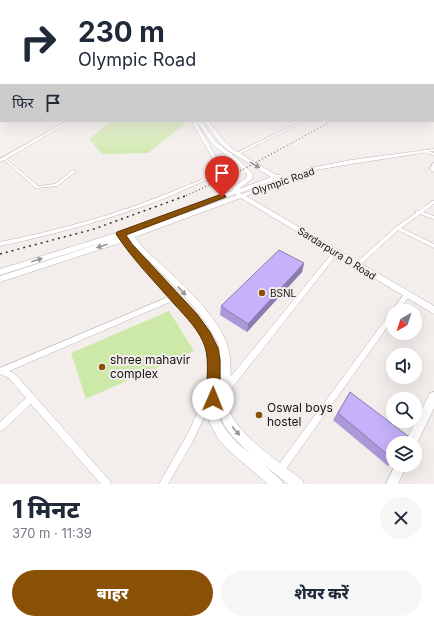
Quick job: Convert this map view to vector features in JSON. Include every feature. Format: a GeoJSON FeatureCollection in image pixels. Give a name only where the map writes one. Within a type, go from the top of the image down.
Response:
{"type":"FeatureCollection","features":[{"type":"Feature","properties":{"kind":"street"},"geometry":{"type":"LineString","coordinates":[[67,122],[2,160],[37,187],[56,185],[74,171]]}},
{"type":"Feature","properties":{"kind":"street"},"geometry":{"type":"LineString","coordinates":[[0,244],[54,231],[129,209],[215,174],[219,170],[218,166],[195,124],[197,122]]}},
{"type":"Feature","properties":{"kind":"street"},"geometry":{"type":"LineString","coordinates":[[199,122],[214,143],[248,171],[250,178],[236,188],[238,194]]}},
{"type":"Feature","properties":{"kind":"street"},"geometry":{"type":"LineString","coordinates":[[208,122],[222,142],[236,154],[278,179]]}},
{"type":"Feature","properties":{"kind":"street"},"geometry":{"type":"LineString","coordinates":[[236,154],[302,122]]}},
{"type":"Feature","properties":{"kind":"street","name":"Olympic Road"},"geometry":{"type":"LineString","coordinates":[[0,279],[278,179],[313,168],[409,149],[434,146]]}},
{"type":"Feature","properties":{"kind":"street","name":"Olympic Road"},"geometry":{"type":"LineString","coordinates":[[313,168],[434,150]]}},
{"type":"Feature","properties":{"kind":"street"},"geometry":{"type":"LineString","coordinates":[[424,151],[434,154]]}},
{"type":"Feature","properties":{"kind":"street"},"geometry":{"type":"LineString","coordinates":[[434,164],[432,169],[434,171]]}},
{"type":"Feature","properties":{"kind":"street","name":"Sardarpura D Road"},"geometry":{"type":"LineString","coordinates":[[238,194],[281,218],[434,310]]}},
{"type":"Feature","properties":{"kind":"street"},"geometry":{"type":"LineString","coordinates":[[357,265],[398,228],[418,212],[434,202]]}},
{"type":"Feature","properties":{"kind":"street"},"geometry":{"type":"LineString","coordinates":[[418,212],[434,218]]}},
{"type":"Feature","properties":{"kind":"street"},"geometry":{"type":"LineString","coordinates":[[398,228],[434,246]]}},
{"type":"Feature","properties":{"kind":"street"},"geometry":{"type":"LineString","coordinates":[[125,235],[193,317],[206,335],[212,348],[213,416],[221,433],[232,446],[277,484]]}},
{"type":"Feature","properties":{"kind":"street"},"geometry":{"type":"LineString","coordinates":[[125,235],[199,309],[211,324],[223,344],[225,359],[225,414],[231,425],[240,436],[298,484]]}},
{"type":"Feature","properties":{"kind":"street","name":"Olympic Road"},"geometry":{"type":"LineString","coordinates":[[0,272],[125,235]]}},
{"type":"Feature","properties":{"kind":"street"},"geometry":{"type":"LineString","coordinates":[[225,390],[336,252]]}},
{"type":"Feature","properties":{"kind":"street"},"geometry":{"type":"LineString","coordinates":[[400,304],[407,295]]}},
{"type":"Feature","properties":{"kind":"street"},"geometry":{"type":"LineString","coordinates":[[0,372],[175,297]]}},
{"type":"Feature","properties":{"kind":"street"},"geometry":{"type":"LineString","coordinates":[[280,470],[386,324]]}},
{"type":"Feature","properties":{"kind":"street"},"geometry":{"type":"LineString","coordinates":[[0,372],[12,376],[107,484]]}},
{"type":"Feature","properties":{"kind":"street"},"geometry":{"type":"LineString","coordinates":[[213,390],[225,390]]}},
{"type":"Feature","properties":{"kind":"street"},"geometry":{"type":"LineString","coordinates":[[163,484],[190,438],[213,390]]}},
{"type":"Feature","properties":{"kind":"street"},"geometry":{"type":"LineString","coordinates":[[415,436],[434,398]]}},
{"type":"Feature","properties":{"kind":"street"},"geometry":{"type":"LineString","coordinates":[[0,427],[31,399]]}},
{"type":"Feature","properties":{"kind":"street"},"geometry":{"type":"LineString","coordinates":[[392,484],[398,472]]}},
{"type":"Feature","properties":{"kind":"green space"},"geometry":{"type":"Polygon","coordinates":[[[111,122],[184,122],[185,124],[148,153],[102,154],[89,139],[111,122]]]}},
{"type":"Feature","properties":{"kind":"green space"},"geometry":{"type":"Polygon","coordinates":[[[169,311],[194,351],[86,399],[71,353],[169,311]]]}},
{"type":"Feature","properties":{"kind":"building","name":"BSNL"},"geometry":{"type":"Polygon","coordinates":[[[279,250],[304,263],[248,324],[221,306],[279,250]]]}},
{"type":"Feature","properties":{"kind":"building"},"geometry":{"type":"Polygon","coordinates":[[[350,392],[386,419],[386,428],[397,428],[408,436],[386,436],[386,453],[338,413],[350,392]]]}},
{"type":"Feature","properties":{"kind":"railway"},"geometry":{"type":"LineString","coordinates":[[183,197],[242,170],[330,122]]}},
{"type":"Feature","properties":{"kind":"railway"},"geometry":{"type":"LineString","coordinates":[[0,254],[94,229],[185,196]]}},
{"type":"Feature","properties":{"kind":"place","name":"BSNL"},"geometry":{"type":"Point","coordinates":[262,293]}},
{"type":"Feature","properties":{"kind":"place","name":"shree mahavir complex"},"geometry":{"type":"Point","coordinates":[102,367]}},
{"type":"Feature","properties":{"kind":"place","name":"Oswal boys hostel"},"geometry":{"type":"Point","coordinates":[259,415]}},
{"type":"Feature","properties":{"kind":"route"},"geometry":{"type":"LineString","coordinates":[[213,399],[212,348],[206,335],[193,317],[129,246],[121,234],[222,197]]}}]}
